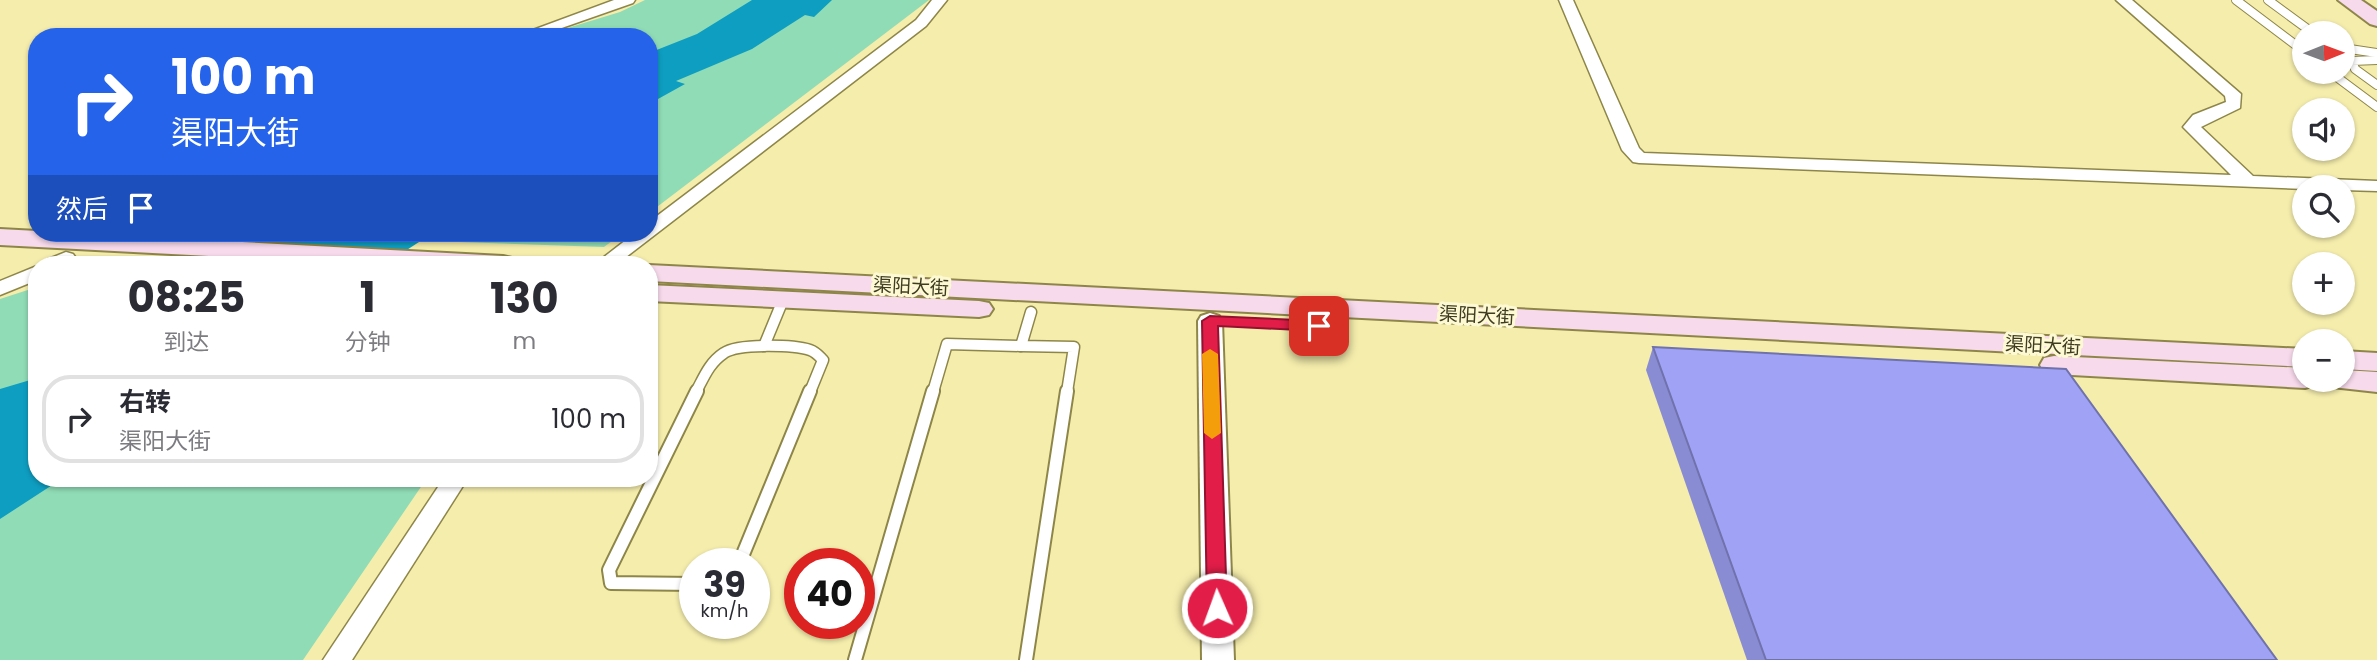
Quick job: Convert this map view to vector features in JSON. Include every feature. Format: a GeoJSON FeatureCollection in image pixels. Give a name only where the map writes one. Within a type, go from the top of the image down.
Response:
{"type":"FeatureCollection","features":[{"type":"Feature","properties":{"kind":"main road"},"geometry":{"type":"LineString","coordinates":[[2348,0],[2377,20]]}},
{"type":"Feature","properties":{"kind":"main road"},"geometry":{"type":"LineString","coordinates":[[0,237],[28,237]]}},
{"type":"Feature","properties":{"kind":"main road"},"geometry":{"type":"LineString","coordinates":[[154,242],[237,250],[365,256]]}},
{"type":"Feature","properties":{"kind":"main road"},"geometry":{"type":"LineString","coordinates":[[0,254],[28,257]]}},
{"type":"Feature","properties":{"kind":"main road","name":"渠阳大街"},"geometry":{"type":"LineString","coordinates":[[658,273],[2292,357]]}},
{"type":"Feature","properties":{"kind":"main road","name":"渠阳大街"},"geometry":{"type":"LineString","coordinates":[[658,293],[2292,377]]}},
{"type":"Feature","properties":{"kind":"main road"},"geometry":{"type":"LineString","coordinates":[[2355,361],[2377,362]]}},
{"type":"Feature","properties":{"kind":"main road"},"geometry":{"type":"LineString","coordinates":[[2355,381],[2377,382]]}},
{"type":"Feature","properties":{"kind":"street"},"geometry":{"type":"LineString","coordinates":[[548,28],[628,0]]}},
{"type":"Feature","properties":{"kind":"street"},"geometry":{"type":"LineString","coordinates":[[658,224],[921,23],[940,0]]}},
{"type":"Feature","properties":{"kind":"street"},"geometry":{"type":"LineString","coordinates":[[1566,0],[1631,150],[1639,158],[2377,186]]}},
{"type":"Feature","properties":{"kind":"street"},"geometry":{"type":"LineString","coordinates":[[2123,0],[2233,94],[2234,104],[2199,119],[2190,127],[2248,181]]}},
{"type":"Feature","properties":{"kind":"street"},"geometry":{"type":"LineString","coordinates":[[616,256],[635,242]]}},
{"type":"Feature","properties":{"kind":"street"},"geometry":{"type":"LineString","coordinates":[[0,289],[28,276]]}},
{"type":"Feature","properties":{"kind":"street"},"geometry":{"type":"LineString","coordinates":[[1210,321],[1218,660]]}},
{"type":"Feature","properties":{"kind":"street"},"geometry":{"type":"LineString","coordinates":[[337,660],[450,487]]}},
{"type":"Feature","properties":{"kind":"lane"},"geometry":{"type":"LineString","coordinates":[[2236,0],[2292,42]]}},
{"type":"Feature","properties":{"kind":"lane"},"geometry":{"type":"LineString","coordinates":[[2268,0],[2297,21]]}},
{"type":"Feature","properties":{"kind":"lane"},"geometry":{"type":"LineString","coordinates":[[2356,50],[2377,53]]}},
{"type":"Feature","properties":{"kind":"lane"},"geometry":{"type":"LineString","coordinates":[[2377,60],[2352,61],[2355,69],[2377,85]]}},
{"type":"Feature","properties":{"kind":"lane"},"geometry":{"type":"LineString","coordinates":[[2346,84],[2377,107]]}},
{"type":"Feature","properties":{"kind":"lane"},"geometry":{"type":"LineString","coordinates":[[764,346],[783,300]]}},
{"type":"Feature","properties":{"kind":"lane"},"geometry":{"type":"LineString","coordinates":[[1021,346],[1031,312]]}},
{"type":"Feature","properties":{"kind":"lane"},"geometry":{"type":"LineString","coordinates":[[855,660],[947,344],[1074,348],[1026,660]]}},
{"type":"Feature","properties":{"kind":"lane"},"geometry":{"type":"LineString","coordinates":[[658,471],[711,363],[727,350],[764,346],[814,351],[823,360],[747,548]]}},
{"type":"Feature","properties":{"kind":"lane"},"geometry":{"type":"LineString","coordinates":[[650,487],[609,570],[611,583],[679,584]]}},
{"type":"Feature","properties":{"kind":"green space"},"geometry":{"type":"Polygon","coordinates":[[[645,0],[929,0],[658,206],[658,28],[568,28],[620,12],[645,0]]]}},
{"type":"Feature","properties":{"kind":"green space"},"geometry":{"type":"Polygon","coordinates":[[[458,242],[611,242],[604,247],[458,242]]]}},
{"type":"Feature","properties":{"kind":"green space"},"geometry":{"type":"Polygon","coordinates":[[[28,290],[28,487],[421,487],[303,660],[0,660],[0,299],[28,290]]]}},
{"type":"Feature","properties":{"kind":"water"},"geometry":{"type":"Polygon","coordinates":[[[752,0],[832,0],[814,17],[805,15],[752,49],[676,81],[685,84],[658,99],[658,49],[697,34],[752,0]]]}},
{"type":"Feature","properties":{"kind":"water"},"geometry":{"type":"Polygon","coordinates":[[[274,242],[419,242],[397,256],[251,256],[274,242]]]}},
{"type":"Feature","properties":{"kind":"water"},"geometry":{"type":"Polygon","coordinates":[[[28,381],[28,487],[49,487],[0,519],[0,389],[28,381]]]}},
{"type":"Feature","properties":{"kind":"building"},"geometry":{"type":"Polygon","coordinates":[[[1653,347],[2066,369],[2277,660],[1766,660],[1653,347]]]}},
{"type":"Feature","properties":{"kind":"slow traffic"},"geometry":{"type":"LineString","coordinates":[[1210,354],[1212,433]]}},
{"type":"Feature","properties":{"kind":"route"},"geometry":{"type":"LineString","coordinates":[[1217,608],[1210,321],[1319,326]]}}]}
